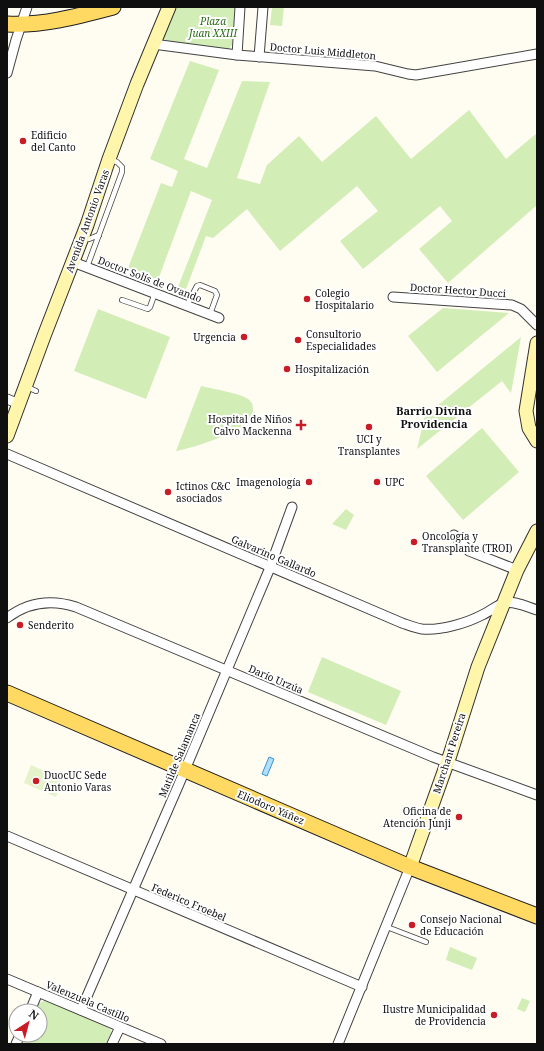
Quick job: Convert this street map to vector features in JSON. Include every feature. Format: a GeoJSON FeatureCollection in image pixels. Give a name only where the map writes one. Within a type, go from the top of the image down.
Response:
{"type":"FeatureCollection","features":[{"type":"Feature","properties":{"kind":"main road"},"geometry":{"type":"LineString","coordinates":[[14,24],[88,14],[113,7]]}},
{"type":"Feature","properties":{"kind":"main road","name":"Eliodoro Yáñez"},"geometry":{"type":"LineString","coordinates":[[7,693],[410,867],[537,916]]}},
{"type":"Feature","properties":{"kind":"street"},"geometry":{"type":"LineString","coordinates":[[7,73],[16,40],[14,24],[27,7]]}},
{"type":"Feature","properties":{"kind":"street","name":"Avenida Antonio Varas"},"geometry":{"type":"LineString","coordinates":[[7,436],[13,401],[31,389],[109,159],[168,7]]}},
{"type":"Feature","properties":{"kind":"street"},"geometry":{"type":"LineString","coordinates":[[237,55],[240,7]]}},
{"type":"Feature","properties":{"kind":"street"},"geometry":{"type":"LineString","coordinates":[[259,57],[263,7]]}},
{"type":"Feature","properties":{"kind":"street","name":"Doctor Luis Middleton"},"geometry":{"type":"LineString","coordinates":[[154,44],[237,55],[375,66],[416,75],[537,54]]}},
{"type":"Feature","properties":{"kind":"street","name":"Doctor Solís de Ovando"},"geometry":{"type":"LineString","coordinates":[[73,262],[219,318]]}},
{"type":"Feature","properties":{"kind":"street","name":"Doctor Hector Ducci"},"geometry":{"type":"LineString","coordinates":[[393,297],[512,305],[521,309],[537,325]]}},
{"type":"Feature","properties":{"kind":"street"},"geometry":{"type":"LineString","coordinates":[[537,343],[526,411],[529,428],[537,441]]}},
{"type":"Feature","properties":{"kind":"street","name":"Galvarino Gallardo"},"geometry":{"type":"LineString","coordinates":[[7,454],[271,567],[402,622],[423,629],[438,628],[467,621],[483,615],[504,603]]}},
{"type":"Feature","properties":{"kind":"street","name":"Matilde Salamanca"},"geometry":{"type":"LineString","coordinates":[[81,1010],[271,567],[292,507]]}},
{"type":"Feature","properties":{"kind":"street","name":"Marchant Pereira"},"geometry":{"type":"LineString","coordinates":[[338,1044],[410,867],[447,762],[471,687],[504,603],[537,531]]}},
{"type":"Feature","properties":{"kind":"street"},"geometry":{"type":"LineString","coordinates":[[454,535],[469,551],[518,570]]}},
{"type":"Feature","properties":{"kind":"street","name":"Darío Urzúa"},"geometry":{"type":"LineString","coordinates":[[7,618],[16,611],[33,604],[48,602],[69,605],[447,762],[537,795]]}},
{"type":"Feature","properties":{"kind":"street"},"geometry":{"type":"LineString","coordinates":[[504,603],[514,603],[537,610]]}},
{"type":"Feature","properties":{"kind":"street","name":"Federico Froebel"},"geometry":{"type":"LineString","coordinates":[[7,836],[362,987]]}},
{"type":"Feature","properties":{"kind":"street","name":"Valenzuela Castillo"},"geometry":{"type":"LineString","coordinates":[[7,979],[161,1044]]}},
{"type":"Feature","properties":{"kind":"street"},"geometry":{"type":"LineString","coordinates":[[33,1003],[38,992]]}},
{"type":"Feature","properties":{"kind":"street"},"geometry":{"type":"LineString","coordinates":[[112,1044],[120,1027]]}},
{"type":"Feature","properties":{"kind":"lane"},"geometry":{"type":"LineString","coordinates":[[87,267],[122,172],[122,167],[109,159]]}},
{"type":"Feature","properties":{"kind":"lane"},"geometry":{"type":"LineString","coordinates":[[82,238],[89,239],[99,236]]}},
{"type":"Feature","properties":{"kind":"lane"},"geometry":{"type":"LineString","coordinates":[[187,305],[197,286],[200,284],[215,291],[217,295],[210,314]]}},
{"type":"Feature","properties":{"kind":"lane"},"geometry":{"type":"LineString","coordinates":[[122,300],[148,309],[155,293]]}},
{"type":"Feature","properties":{"kind":"lane"},"geometry":{"type":"LineString","coordinates":[[386,926],[426,942]]}},
{"type":"Feature","properties":{"kind":"green space","name":"Plaza Juan XXIII"},"geometry":{"type":"Polygon","coordinates":[[[172,7],[235,7],[232,45],[229,49],[167,42],[161,36],[172,7]]]}},
{"type":"Feature","properties":{"kind":"green space"},"geometry":{"type":"Polygon","coordinates":[[[272,7],[284,7],[282,26],[270,25],[272,7]]]}},
{"type":"Feature","properties":{"kind":"green space"},"geometry":{"type":"Polygon","coordinates":[[[190,61],[219,70],[184,159],[207,168],[242,81],[270,82],[237,178],[260,184],[267,165],[299,136],[322,162],[376,116],[411,159],[469,110],[506,159],[537,133],[537,205],[448,283],[419,249],[452,221],[440,206],[363,269],[340,241],[378,211],[357,186],[280,251],[247,209],[213,238],[206,236],[186,289],[178,287],[212,200],[191,191],[158,280],[128,268],[161,183],[172,187],[178,171],[150,159],[190,61]]]}},
{"type":"Feature","properties":{"kind":"green space"},"geometry":{"type":"Polygon","coordinates":[[[443,308],[509,313],[437,372],[408,336],[443,308]]]}},
{"type":"Feature","properties":{"kind":"green space"},"geometry":{"type":"Polygon","coordinates":[[[98,309],[170,337],[146,399],[74,371],[98,309]]]}},
{"type":"Feature","properties":{"kind":"green space"},"geometry":{"type":"Polygon","coordinates":[[[521,337],[511,393],[502,381],[417,449],[425,416],[521,337]]]}},
{"type":"Feature","properties":{"kind":"green space"},"geometry":{"type":"Polygon","coordinates":[[[201,386],[232,393],[248,399],[253,407],[251,417],[234,431],[221,437],[176,451],[201,386]]]}},
{"type":"Feature","properties":{"kind":"green space"},"geometry":{"type":"Polygon","coordinates":[[[482,428],[519,472],[463,520],[426,476],[482,428]]]}},
{"type":"Feature","properties":{"kind":"green space"},"geometry":{"type":"Polygon","coordinates":[[[346,509],[354,515],[346,530],[332,524],[346,509]]]}},
{"type":"Feature","properties":{"kind":"green space"},"geometry":{"type":"Polygon","coordinates":[[[322,657],[401,691],[386,725],[308,692],[322,657]]]}},
{"type":"Feature","properties":{"kind":"green space"},"geometry":{"type":"Polygon","coordinates":[[[31,765],[63,779],[56,797],[24,783],[31,765]]]}},
{"type":"Feature","properties":{"kind":"green space"},"geometry":{"type":"Polygon","coordinates":[[[450,947],[477,958],[472,970],[446,960],[450,947]]]}},
{"type":"Feature","properties":{"kind":"green space"},"geometry":{"type":"Polygon","coordinates":[[[522,998],[530,1001],[525,1012],[517,1009],[522,998]]]}},
{"type":"Feature","properties":{"kind":"green space"},"geometry":{"type":"Polygon","coordinates":[[[45,1000],[110,1028],[112,1033],[108,1044],[22,1044],[48,1043],[48,1003],[40,1003],[45,1000]]]}},
{"type":"Feature","properties":{"kind":"water"},"geometry":{"type":"Polygon","coordinates":[[[269,757],[274,759],[267,776],[262,774],[269,757]]]}},
{"type":"Feature","properties":{"kind":"place","name":"Edificio del Canto"},"geometry":{"type":"Point","coordinates":[23,141]}},
{"type":"Feature","properties":{"kind":"place","name":"Colegio Hospitalario"},"geometry":{"type":"Point","coordinates":[307,299]}},
{"type":"Feature","properties":{"kind":"place","name":"Urgencia"},"geometry":{"type":"Point","coordinates":[244,337]}},
{"type":"Feature","properties":{"kind":"place","name":"Consultorio Especialidades"},"geometry":{"type":"Point","coordinates":[298,340]}},
{"type":"Feature","properties":{"kind":"place","name":"Hospitalización"},"geometry":{"type":"Point","coordinates":[287,369]}},
{"type":"Feature","properties":{"kind":"place","name":"Hospital de Niños Calvo Mackenna"},"geometry":{"type":"Point","coordinates":[301,425]}},
{"type":"Feature","properties":{"kind":"place","name":"UCI y Transplantes"},"geometry":{"type":"Point","coordinates":[369,427]}},
{"type":"Feature","properties":{"kind":"place","name":"Imagenología"},"geometry":{"type":"Point","coordinates":[309,482]}},
{"type":"Feature","properties":{"kind":"place","name":"UPC"},"geometry":{"type":"Point","coordinates":[377,482]}},
{"type":"Feature","properties":{"kind":"place","name":"Ictinos C&C asociados"},"geometry":{"type":"Point","coordinates":[168,492]}},
{"type":"Feature","properties":{"kind":"place","name":"Oncología y Transplante (TROI)"},"geometry":{"type":"Point","coordinates":[414,542]}},
{"type":"Feature","properties":{"kind":"place","name":"Senderito"},"geometry":{"type":"Point","coordinates":[20,625]}},
{"type":"Feature","properties":{"kind":"place","name":"DuocUC Sede Antonio Varas"},"geometry":{"type":"Point","coordinates":[36,781]}},
{"type":"Feature","properties":{"kind":"place","name":"Oficina de Atención Junji"},"geometry":{"type":"Point","coordinates":[459,817]}},
{"type":"Feature","properties":{"kind":"place","name":"Consejo Nacional de Educación"},"geometry":{"type":"Point","coordinates":[412,925]}},
{"type":"Feature","properties":{"kind":"place","name":"Ilustre Municipalidad de Providencia"},"geometry":{"type":"Point","coordinates":[494,1015]}},
{"type":"Feature","properties":{"kind":"district","name":"Barrio Divina Providencia"},"geometry":{"type":"Point","coordinates":[434,417]}}]}
